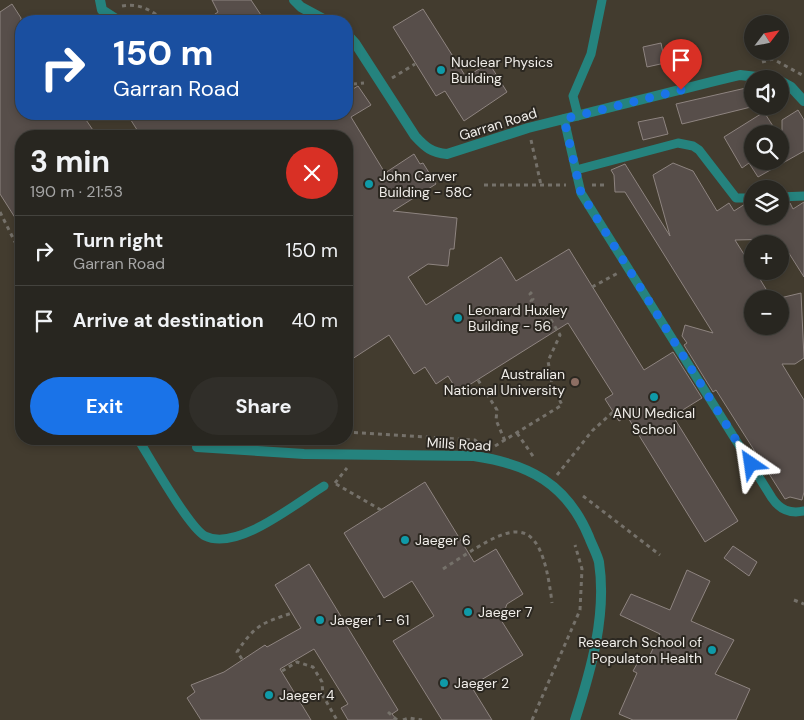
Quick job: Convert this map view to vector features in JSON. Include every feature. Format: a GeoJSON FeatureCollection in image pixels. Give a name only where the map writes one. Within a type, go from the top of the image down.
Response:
{"type":"FeatureCollection","features":[{"type":"Feature","properties":{"kind":"street"},"geometry":{"type":"LineString","coordinates":[[294,0],[301,7],[316,15]]}},
{"type":"Feature","properties":{"kind":"street"},"geometry":{"type":"LineString","coordinates":[[101,5],[111,15]]}},
{"type":"Feature","properties":{"kind":"street","name":"Garran Road"},"geometry":{"type":"LineString","coordinates":[[353,41],[415,136],[426,148],[437,154],[447,154],[564,119],[744,75]]}},
{"type":"Feature","properties":{"kind":"street"},"geometry":{"type":"LineString","coordinates":[[789,86],[804,100]]}},
{"type":"Feature","properties":{"kind":"street","name":"Mills Road"},"geometry":{"type":"LineString","coordinates":[[197,447],[304,454],[474,456],[501,460],[531,471],[545,480],[561,493],[575,509],[599,561],[600,602],[594,652],[575,720]]}},
{"type":"Feature","properties":{"kind":"lane"},"geometry":{"type":"LineString","coordinates":[[578,116],[573,96],[591,54],[602,0]]}},
{"type":"Feature","properties":{"kind":"lane"},"geometry":{"type":"LineString","coordinates":[[564,119],[581,193],[772,498],[777,505],[787,511],[794,513],[804,511]]}},
{"type":"Feature","properties":{"kind":"lane"},"geometry":{"type":"LineString","coordinates":[[576,170],[678,143],[685,144],[699,150],[736,198],[744,198]]}},
{"type":"Feature","properties":{"kind":"lane"},"geometry":{"type":"LineString","coordinates":[[789,197],[804,196]]}},
{"type":"Feature","properties":{"kind":"lane"},"geometry":{"type":"LineString","coordinates":[[142,445],[192,523],[204,536],[223,540],[255,530],[326,483]]}},
{"type":"Feature","properties":{"kind":"path"},"geometry":{"type":"LineString","coordinates":[[101,5],[141,6],[158,15]]}},
{"type":"Feature","properties":{"kind":"path"},"geometry":{"type":"LineString","coordinates":[[484,184],[607,185]]}},
{"type":"Feature","properties":{"kind":"path"},"geometry":{"type":"LineString","coordinates":[[0,212],[15,242]]}},
{"type":"Feature","properties":{"kind":"path"},"geometry":{"type":"LineString","coordinates":[[592,287],[621,271]]}},
{"type":"Feature","properties":{"kind":"path"},"geometry":{"type":"LineString","coordinates":[[492,446],[505,441],[562,405],[552,384],[548,361],[560,336],[548,315],[538,312],[530,301],[534,299],[530,294],[533,291]]}},
{"type":"Feature","properties":{"kind":"path"},"geometry":{"type":"LineString","coordinates":[[478,380],[497,410],[496,420],[505,441]]}},
{"type":"Feature","properties":{"kind":"path"},"geometry":{"type":"LineString","coordinates":[[557,476],[592,431],[613,412]]}},
{"type":"Feature","properties":{"kind":"path"},"geometry":{"type":"LineString","coordinates":[[353,432],[475,440],[484,446]]}},
{"type":"Feature","properties":{"kind":"path"},"geometry":{"type":"LineString","coordinates":[[517,433],[537,461]]}},
{"type":"Feature","properties":{"kind":"path"},"geometry":{"type":"LineString","coordinates":[[326,483],[381,510]]}},
{"type":"Feature","properties":{"kind":"path"},"geometry":{"type":"LineString","coordinates":[[578,492],[660,555]]}},
{"type":"Feature","properties":{"kind":"path"},"geometry":{"type":"LineString","coordinates":[[442,569],[494,536],[510,532],[521,532],[531,537],[539,545],[548,573],[552,603]]}},
{"type":"Feature","properties":{"kind":"path"},"geometry":{"type":"LineString","coordinates":[[532,720],[580,610],[582,569],[575,544]]}},
{"type":"Feature","properties":{"kind":"path"},"geometry":{"type":"LineString","coordinates":[[794,600],[804,604]]}},
{"type":"Feature","properties":{"kind":"path"},"geometry":{"type":"LineString","coordinates":[[242,659],[237,652],[249,635],[261,624],[292,613]]}},
{"type":"Feature","properties":{"kind":"path"},"geometry":{"type":"LineString","coordinates":[[282,672],[298,662],[313,667],[322,682],[323,696],[337,720]]}},
{"type":"Feature","properties":{"kind":"path"},"geometry":{"type":"LineString","coordinates":[[388,712],[397,720]]}},
{"type":"Feature","properties":{"kind":"path"},"geometry":{"type":"LineString","coordinates":[[403,720],[409,718],[422,720]]}},
{"type":"Feature","properties":{"kind":"shaded area","name":"Australian National University"},"geometry":{"type":"Polygon","coordinates":[[[0,0],[804,0],[804,720],[0,720],[0,0]]]}},
{"type":"Feature","properties":{"kind":"building"},"geometry":{"type":"Polygon","coordinates":[[[212,0],[251,0],[261,15],[214,15],[218,12],[212,0]]]}},
{"type":"Feature","properties":{"kind":"building"},"geometry":{"type":"Polygon","coordinates":[[[12,4],[19,15],[15,15],[15,120],[86,120],[93,130],[15,130],[15,218],[0,194],[0,12],[12,4]]]}},
{"type":"Feature","properties":{"kind":"building","name":"Nuclear Physics Building"},"geometry":{"type":"Polygon","coordinates":[[[423,9],[466,77],[489,63],[507,92],[464,121],[445,91],[436,96],[393,27],[423,9]]]}},
{"type":"Feature","properties":{"kind":"building"},"geometry":{"type":"Polygon","coordinates":[[[661,43],[665,63],[647,67],[643,47],[661,43]]]}},
{"type":"Feature","properties":{"kind":"building"},"geometry":{"type":"Polygon","coordinates":[[[358,86],[371,105],[353,116],[353,89],[358,86]]]}},
{"type":"Feature","properties":{"kind":"building"},"geometry":{"type":"Polygon","coordinates":[[[744,88],[744,109],[682,124],[676,104],[744,88]]]}},
{"type":"Feature","properties":{"kind":"building"},"geometry":{"type":"Polygon","coordinates":[[[798,110],[804,120],[804,151],[789,159],[789,125],[782,125],[782,120],[798,110]]]}},
{"type":"Feature","properties":{"kind":"building"},"geometry":{"type":"Polygon","coordinates":[[[759,115],[766,115],[772,125],[744,125],[744,167],[742,168],[724,137],[759,115]]]}},
{"type":"Feature","properties":{"kind":"building"},"geometry":{"type":"Polygon","coordinates":[[[663,117],[668,134],[643,140],[638,122],[663,117]]]}},
{"type":"Feature","properties":{"kind":"building"},"geometry":{"type":"Polygon","coordinates":[[[131,120],[353,120],[385,173],[414,154],[420,164],[423,163],[436,184],[393,211],[457,218],[454,249],[450,249],[448,266],[428,264],[408,277],[426,305],[501,257],[516,281],[569,249],[644,370],[673,352],[702,398],[673,416],[738,521],[705,542],[627,416],[619,421],[605,399],[613,394],[568,323],[458,392],[448,376],[436,384],[425,367],[414,374],[389,335],[353,358],[353,130],[137,130],[131,120]]]}},
{"type":"Feature","properties":{"kind":"building"},"geometry":{"type":"Polygon","coordinates":[[[673,163],[693,171],[717,211],[729,203],[734,211],[744,205],[744,225],[789,225],[789,204],[793,209],[804,202],[804,277],[789,253],[789,235],[744,235],[744,240],[735,240],[744,254],[744,280],[760,280],[767,290],[744,290],[744,335],[789,335],[789,296],[801,293],[804,358],[795,364],[782,364],[804,400],[804,492],[802,500],[790,497],[785,499],[716,390],[713,392],[684,345],[687,343],[682,336],[685,325],[713,333],[625,192],[615,192],[614,175],[611,170],[625,164],[670,236],[653,175],[673,163]]]}},
{"type":"Feature","properties":{"kind":"building"},"geometry":{"type":"Polygon","coordinates":[[[754,170],[770,170],[758,177],[754,170]]]}},
{"type":"Feature","properties":{"kind":"building"},"geometry":{"type":"Polygon","coordinates":[[[425,482],[474,562],[496,549],[523,594],[507,604],[501,620],[523,655],[471,686],[492,720],[442,720],[393,641],[434,616],[412,581],[384,598],[344,533],[425,482]]]}},
{"type":"Feature","properties":{"kind":"building"},"geometry":{"type":"Polygon","coordinates":[[[733,546],[757,562],[749,576],[724,558],[733,546]]]}},
{"type":"Feature","properties":{"kind":"building"},"geometry":{"type":"Polygon","coordinates":[[[309,564],[398,710],[392,714],[397,720],[348,720],[341,708],[348,704],[314,649],[280,669],[311,720],[201,720],[187,698],[195,692],[191,685],[224,672],[265,645],[267,647],[301,628],[275,585],[309,564]]]}},
{"type":"Feature","properties":{"kind":"building","name":"Research School of Populaton Health"},"geometry":{"type":"Polygon","coordinates":[[[687,570],[710,581],[691,621],[734,640],[715,674],[750,689],[736,720],[633,720],[619,714],[637,673],[633,671],[642,655],[649,657],[660,634],[620,615],[631,594],[670,610],[687,570]]]}},
{"type":"Feature","properties":{"kind":"place","name":"Nuclear Physics Building"},"geometry":{"type":"Point","coordinates":[441,70]}},
{"type":"Feature","properties":{"kind":"place","name":"John Carver Building - 58C"},"geometry":{"type":"Point","coordinates":[369,184]}},
{"type":"Feature","properties":{"kind":"place","name":"Leonard Huxley Building - 56"},"geometry":{"type":"Point","coordinates":[458,318]}},
{"type":"Feature","properties":{"kind":"place","name":"Australian National University"},"geometry":{"type":"Point","coordinates":[575,382]}},
{"type":"Feature","properties":{"kind":"place","name":"ANU Medical School"},"geometry":{"type":"Point","coordinates":[654,397]}},
{"type":"Feature","properties":{"kind":"place","name":"Jaeger 6"},"geometry":{"type":"Point","coordinates":[405,540]}},
{"type":"Feature","properties":{"kind":"place","name":"Jaeger 7"},"geometry":{"type":"Point","coordinates":[468,612]}},
{"type":"Feature","properties":{"kind":"place","name":"Jaeger 1 - 61"},"geometry":{"type":"Point","coordinates":[320,620]}},
{"type":"Feature","properties":{"kind":"place","name":"Research School of Populaton Health"},"geometry":{"type":"Point","coordinates":[712,650]}},
{"type":"Feature","properties":{"kind":"place","name":"Jaeger 2"},"geometry":{"type":"Point","coordinates":[444,683]}},
{"type":"Feature","properties":{"kind":"place","name":"Jaeger 4"},"geometry":{"type":"Point","coordinates":[269,695]}},
{"type":"Feature","properties":{"kind":"route"},"geometry":{"type":"LineString","coordinates":[[681,90],[564,119],[581,193],[751,464]]}}]}
